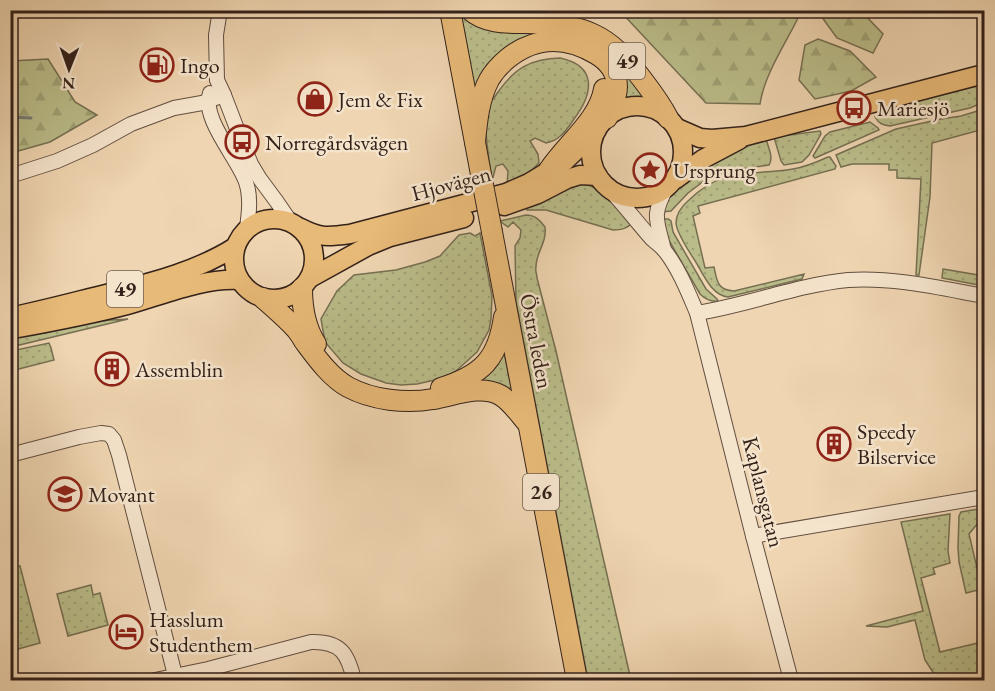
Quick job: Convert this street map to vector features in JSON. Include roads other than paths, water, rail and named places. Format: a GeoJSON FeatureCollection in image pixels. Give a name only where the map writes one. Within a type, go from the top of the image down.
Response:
{"type":"FeatureCollection","features":[{"type":"Feature","properties":{"kind":"highway","name":"Östra leden"},"geometry":{"type":"LineString","coordinates":[[450,10],[577,681]]}},
{"type":"Feature","properties":{"kind":"highway","name":"49"},"geometry":{"type":"LineString","coordinates":[[470,10],[475,15],[488,20],[567,25],[593,33],[619,52],[634,68],[663,106],[672,123]]}},
{"type":"Feature","properties":{"kind":"highway"},"geometry":{"type":"LineString","coordinates":[[475,142],[478,111],[484,90],[494,72],[524,47],[547,41],[570,42],[607,60],[614,72],[617,86],[614,101],[601,124]]}},
{"type":"Feature","properties":{"kind":"highway"},"geometry":{"type":"LineString","coordinates":[[549,170],[558,156],[588,122],[600,104],[604,91],[603,78],[598,67],[584,47]]}},
{"type":"Feature","properties":{"kind":"highway"},"geometry":{"type":"LineString","coordinates":[[306,283],[302,306],[307,325],[324,354],[337,369],[352,380],[368,387],[390,392],[430,392],[468,377],[479,369],[488,361],[497,345],[506,305]]}},
{"type":"Feature","properties":{"kind":"highway"},"geometry":{"type":"LineString","coordinates":[[263,298],[297,330],[330,373],[347,386],[366,394],[414,401],[472,392],[493,392],[503,396],[528,424]]}},
{"type":"Feature","properties":{"kind":"main road"},"geometry":{"type":"LineString","coordinates":[[746,136],[703,159],[658,193],[638,198],[618,194],[604,182],[594,168],[591,150],[601,124],[623,108],[633,106],[642,106],[660,112],[672,123],[700,138],[746,136],[984,74]]}},
{"type":"Feature","properties":{"kind":"main road","name":"49"},"geometry":{"type":"LineString","coordinates":[[671,183],[679,172],[683,154],[681,136],[672,123]]}},
{"type":"Feature","properties":{"kind":"main road","name":"Hjovägen"},"geometry":{"type":"LineString","coordinates":[[295,224],[313,234],[330,237],[366,230],[506,193],[529,183],[565,161],[601,124]]}},
{"type":"Feature","properties":{"kind":"main road","name":"Hjovägen"},"geometry":{"type":"LineString","coordinates":[[306,283],[368,246],[390,237],[512,204],[580,175],[604,182]]}},
{"type":"Feature","properties":{"kind":"main road"},"geometry":{"type":"LineString","coordinates":[[235,247],[235,269],[239,280],[254,294],[263,298],[284,298],[294,294],[306,283],[314,267],[315,257],[308,236],[295,224],[279,218],[257,222],[248,228]]}},
{"type":"Feature","properties":{"kind":"main road","name":"49"},"geometry":{"type":"LineString","coordinates":[[10,318],[152,283],[186,271],[235,247],[248,228]]}},
{"type":"Feature","properties":{"kind":"main road","name":"49"},"geometry":{"type":"LineString","coordinates":[[10,330],[125,305],[202,283],[224,279],[239,280]]}},
{"type":"Feature","properties":{"kind":"street"},"geometry":{"type":"LineString","coordinates":[[220,10],[216,35],[217,80],[251,164],[295,224]]}},
{"type":"Feature","properties":{"kind":"street"},"geometry":{"type":"LineString","coordinates":[[217,80],[207,101],[214,123],[246,180],[250,200],[248,228]]}},
{"type":"Feature","properties":{"kind":"street"},"geometry":{"type":"LineString","coordinates":[[10,176],[57,161],[131,124],[174,108],[207,101],[224,94]]}},
{"type":"Feature","properties":{"kind":"street","name":"Kaplansgatan"},"geometry":{"type":"LineString","coordinates":[[604,182],[664,250]]}},
{"type":"Feature","properties":{"kind":"street","name":"Kaplansgatan"},"geometry":{"type":"LineString","coordinates":[[671,183],[659,202],[657,224],[664,250],[684,284],[697,313],[792,681]]}},
{"type":"Feature","properties":{"kind":"street"},"geometry":{"type":"LineString","coordinates":[[697,313],[850,280],[894,281],[984,296]]}},
{"type":"Feature","properties":{"kind":"street"},"geometry":{"type":"LineString","coordinates":[[10,455],[101,433],[108,434],[114,440],[175,675]]}},
{"type":"Feature","properties":{"kind":"street"},"geometry":{"type":"LineString","coordinates":[[753,536],[984,497]]}},
{"type":"Feature","properties":{"kind":"street"},"geometry":{"type":"LineString","coordinates":[[155,681],[321,641],[346,655],[351,665],[354,681]]}},
{"type":"Feature","properties":{"kind":"waterway"},"geometry":{"type":"LineString","coordinates":[[10,117],[31,118]]}},
{"type":"Feature","properties":{"kind":"place","name":"Ingo"},"geometry":{"type":"Point","coordinates":[157,65]}},
{"type":"Feature","properties":{"kind":"place","name":"Jem & Fix"},"geometry":{"type":"Point","coordinates":[315,99]}},
{"type":"Feature","properties":{"kind":"place","name":"Mariesjö"},"geometry":{"type":"Point","coordinates":[854,108]}},
{"type":"Feature","properties":{"kind":"place","name":"Norregårdsvägen"},"geometry":{"type":"Point","coordinates":[242,142]}},
{"type":"Feature","properties":{"kind":"place","name":"Ursprung"},"geometry":{"type":"Point","coordinates":[650,170]}},
{"type":"Feature","properties":{"kind":"place","name":"Assemblin"},"geometry":{"type":"Point","coordinates":[112,369]}},
{"type":"Feature","properties":{"kind":"place","name":"Speedy Bilservice"},"geometry":{"type":"Point","coordinates":[834,444]}},
{"type":"Feature","properties":{"kind":"place","name":"Movant"},"geometry":{"type":"Point","coordinates":[65,494]}},
{"type":"Feature","properties":{"kind":"place","name":"Hasslum Studenthem"},"geometry":{"type":"Point","coordinates":[126,632]}}]}
